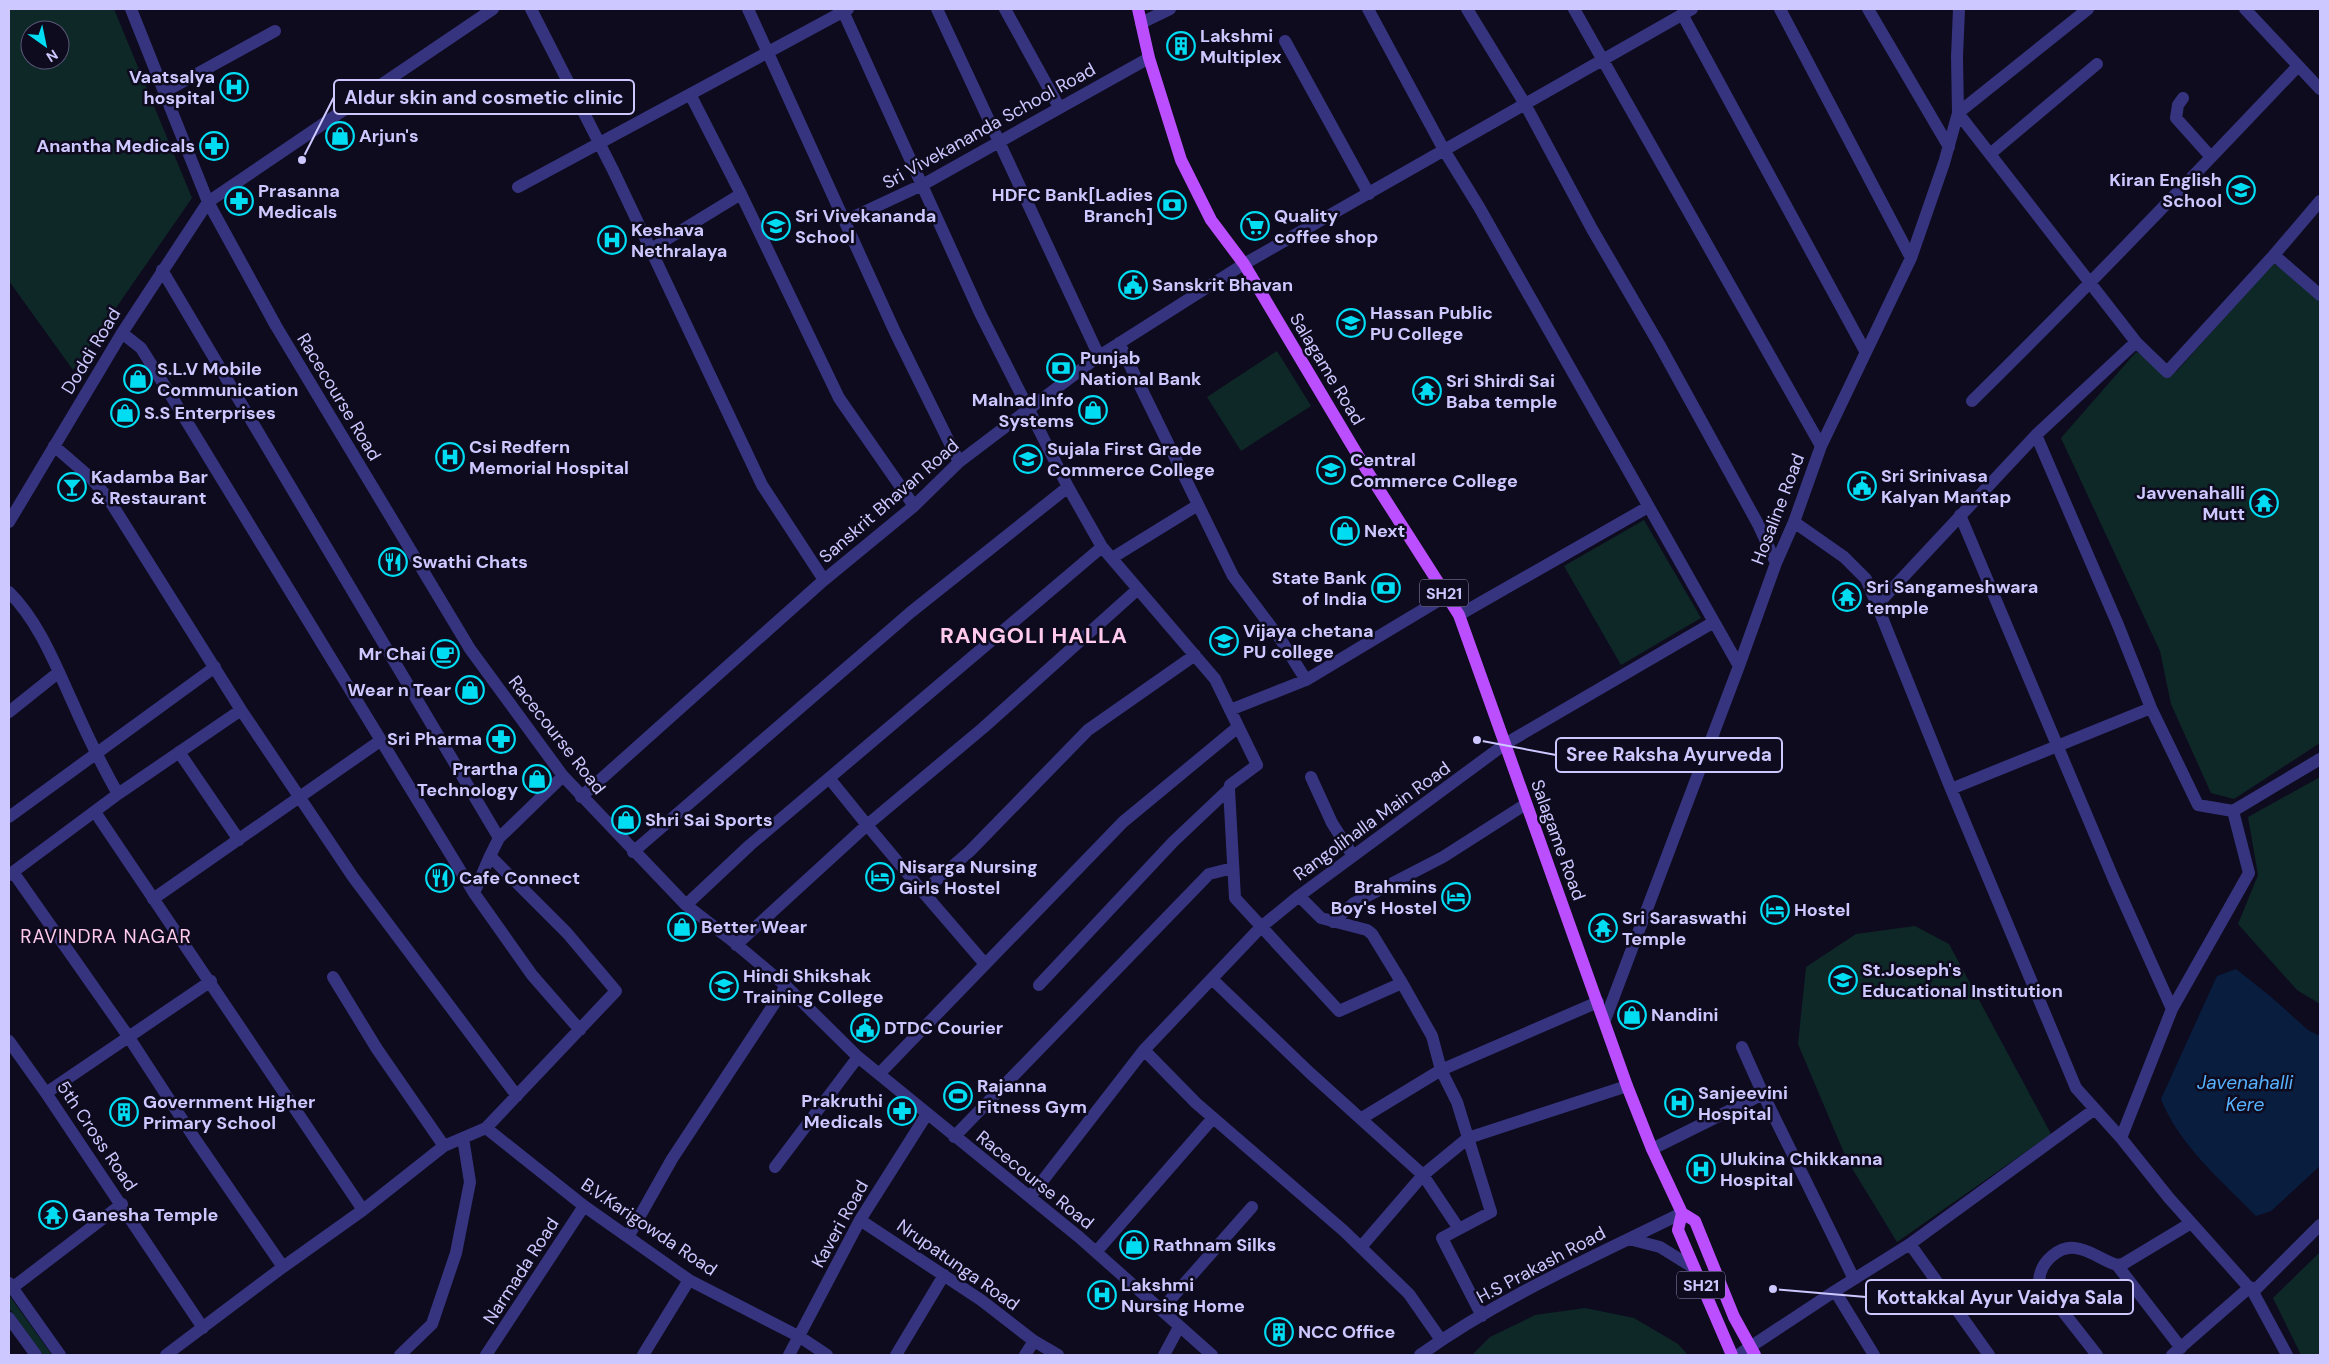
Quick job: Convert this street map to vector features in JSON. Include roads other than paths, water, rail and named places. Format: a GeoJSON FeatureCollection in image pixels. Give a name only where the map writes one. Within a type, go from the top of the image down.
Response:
{"type":"FeatureCollection","features":[{"type":"Feature","properties":{"kind":"main road","name":"Salagame Road"},"geometry":{"type":"LineString","coordinates":[[1138,9],[1149,58],[1181,160],[1211,220],[1244,264],[1369,474],[1459,615],[1627,1086],[1652,1149],[1682,1213],[1678,1230],[1732,1355]]}},
{"type":"Feature","properties":{"kind":"main road"},"geometry":{"type":"LineString","coordinates":[[1682,1213],[1695,1220],[1734,1317],[1753,1351]]}},
{"type":"Feature","properties":{"kind":"street","name":"Racecourse Road"},"geometry":{"type":"LineString","coordinates":[[131,9],[208,202],[276,326],[470,649],[562,776],[686,905],[786,986],[858,1056],[1096,1252],[1212,1355]]}},
{"type":"Feature","properties":{"kind":"street"},"geometry":{"type":"LineString","coordinates":[[208,202],[493,9]]}},
{"type":"Feature","properties":{"kind":"street"},"geometry":{"type":"LineString","coordinates":[[531,9],[600,143],[762,485],[824,580]]}},
{"type":"Feature","properties":{"kind":"street"},"geometry":{"type":"LineString","coordinates":[[748,9],[895,332],[959,462]]}},
{"type":"Feature","properties":{"kind":"street"},"geometry":{"type":"LineString","coordinates":[[937,9],[1099,356]]}},
{"type":"Feature","properties":{"kind":"street"},"geometry":{"type":"LineString","coordinates":[[1005,9],[1059,107]]}},
{"type":"Feature","properties":{"kind":"street"},"geometry":{"type":"LineString","coordinates":[[1141,23],[1170,9]]}},
{"type":"Feature","properties":{"kind":"street"},"geometry":{"type":"LineString","coordinates":[[1368,9],[1444,150],[1479,207],[1739,666]]}},
{"type":"Feature","properties":{"kind":"street"},"geometry":{"type":"LineString","coordinates":[[1467,9],[1525,104],[1592,229],[1659,344],[1758,524],[1776,563]]}},
{"type":"Feature","properties":{"kind":"street"},"geometry":{"type":"LineString","coordinates":[[1574,9],[1821,446]]}},
{"type":"Feature","properties":{"kind":"street"},"geometry":{"type":"LineString","coordinates":[[1780,9],[1911,258]]}},
{"type":"Feature","properties":{"kind":"street"},"geometry":{"type":"LineString","coordinates":[[1868,9],[1949,148]]}},
{"type":"Feature","properties":{"kind":"street","name":"Hosaline Road"},"geometry":{"type":"LineString","coordinates":[[1605,1020],[1821,446],[1911,258],[1949,148],[1958,112],[1957,57],[1959,9]]}},
{"type":"Feature","properties":{"kind":"street"},"geometry":{"type":"LineString","coordinates":[[2088,9],[1958,112],[2136,342],[2167,372],[2274,255],[2320,201]]}},
{"type":"Feature","properties":{"kind":"street"},"geometry":{"type":"LineString","coordinates":[[2245,9],[2320,89]]}},
{"type":"Feature","properties":{"kind":"street"},"geometry":{"type":"LineString","coordinates":[[518,187],[845,10],[980,313],[1068,487],[1102,547],[1216,679],[1257,765],[1230,785],[1229,789],[1173,842],[1040,985]]}},
{"type":"Feature","properties":{"kind":"street"},"geometry":{"type":"LineString","coordinates":[[1681,12],[1865,351]]}},
{"type":"Feature","properties":{"kind":"street","name":"Sanskrit Bhavan Road"},"geometry":{"type":"LineString","coordinates":[[581,797],[824,580],[914,506],[959,462],[1099,356],[1244,264],[1603,60],[1681,12]]}},
{"type":"Feature","properties":{"kind":"street"},"geometry":{"type":"LineString","coordinates":[[164,92],[275,31]]}},
{"type":"Feature","properties":{"kind":"street"},"geometry":{"type":"LineString","coordinates":[[1285,41],[1369,194]]}},
{"type":"Feature","properties":{"kind":"street","name":"Sri Vivekananda School Road"},"geometry":{"type":"LineString","coordinates":[[845,221],[922,185],[1149,58]]}},
{"type":"Feature","properties":{"kind":"street"},"geometry":{"type":"LineString","coordinates":[[1990,154],[2097,64]]}},
{"type":"Feature","properties":{"kind":"street"},"geometry":{"type":"LineString","coordinates":[[1972,401],[2091,284],[2298,66]]}},
{"type":"Feature","properties":{"kind":"street"},"geometry":{"type":"LineString","coordinates":[[690,94],[741,194],[839,398],[914,506]]}},
{"type":"Feature","properties":{"kind":"street"},"geometry":{"type":"LineString","coordinates":[[2183,98],[2176,111],[2177,120],[2211,157]]}},
{"type":"Feature","properties":{"kind":"street"},"geometry":{"type":"LineString","coordinates":[[651,249],[741,194]]}},
{"type":"Feature","properties":{"kind":"street","name":"Doddi Road"},"geometry":{"type":"LineString","coordinates":[[9,522],[122,333],[208,202]]}},
{"type":"Feature","properties":{"kind":"street"},"geometry":{"type":"LineString","coordinates":[[2274,255],[2320,295]]}},
{"type":"Feature","properties":{"kind":"street"},"geometry":{"type":"LineString","coordinates":[[162,270],[498,838]]}},
{"type":"Feature","properties":{"kind":"street"},"geometry":{"type":"LineString","coordinates":[[122,333],[141,348],[169,392],[474,893],[532,975],[580,1030]]}},
{"type":"Feature","properties":{"kind":"street"},"geometry":{"type":"LineString","coordinates":[[1877,604],[2036,435],[2136,342]]}},
{"type":"Feature","properties":{"kind":"street"},"geometry":{"type":"LineString","coordinates":[[1119,343],[1233,576],[1281,640],[1306,680]]}},
{"type":"Feature","properties":{"kind":"street"},"geometry":{"type":"LineString","coordinates":[[2036,435],[2118,625],[2151,708],[2198,805],[2233,811],[2320,760]]}},
{"type":"Feature","properties":{"kind":"street"},"geometry":{"type":"LineString","coordinates":[[54,446],[91,478],[108,498],[241,710],[353,877],[517,1096]]}},
{"type":"Feature","properties":{"kind":"street"},"geometry":{"type":"LineString","coordinates":[[633,852],[912,612],[1068,487]]}},
{"type":"Feature","properties":{"kind":"street"},"geometry":{"type":"LineString","coordinates":[[1112,558],[1198,506]]}},
{"type":"Feature","properties":{"kind":"street"},"geometry":{"type":"LineString","coordinates":[[1459,615],[1648,507]]}},
{"type":"Feature","properties":{"kind":"street"},"geometry":{"type":"LineString","coordinates":[[1960,515],[2114,880],[2172,1009]]}},
{"type":"Feature","properties":{"kind":"street"},"geometry":{"type":"LineString","coordinates":[[1794,522],[1844,557],[1866,579],[1951,789],[2076,1088],[2251,1290],[2287,1355]]}},
{"type":"Feature","properties":{"kind":"street"},"geometry":{"type":"LineString","coordinates":[[686,905],[750,845],[1102,547]]}},
{"type":"Feature","properties":{"kind":"street"},"geometry":{"type":"LineString","coordinates":[[736,944],[867,825],[983,728],[1138,589]]}},
{"type":"Feature","properties":{"kind":"street"},"geometry":{"type":"LineString","coordinates":[[9,592],[21,604],[44,641],[96,754],[118,794]]}},
{"type":"Feature","properties":{"kind":"street"},"geometry":{"type":"LineString","coordinates":[[1230,710],[1306,680],[1446,596]]}},
{"type":"Feature","properties":{"kind":"street","name":"Rangolihalla Main Road"},"geometry":{"type":"LineString","coordinates":[[1030,1197],[1144,1050],[1261,927],[1299,896],[1505,744],[1714,622]]}},
{"type":"Feature","properties":{"kind":"street"},"geometry":{"type":"LineString","coordinates":[[923,892],[970,852],[1088,730],[1195,655]]}},
{"type":"Feature","properties":{"kind":"street"},"geometry":{"type":"LineString","coordinates":[[9,817],[215,667]]}},
{"type":"Feature","properties":{"kind":"street"},"geometry":{"type":"LineString","coordinates":[[9,712],[58,672]]}},
{"type":"Feature","properties":{"kind":"street"},"geometry":{"type":"LineString","coordinates":[[1951,789],[2151,708]]}},
{"type":"Feature","properties":{"kind":"street"},"geometry":{"type":"LineString","coordinates":[[241,710],[118,794],[11,874],[128,1036],[195,1139],[283,1267]]}},
{"type":"Feature","properties":{"kind":"street"},"geometry":{"type":"LineString","coordinates":[[879,1074],[1123,822],[1238,727]]}},
{"type":"Feature","properties":{"kind":"street"},"geometry":{"type":"LineString","coordinates":[[153,899],[380,741]]}},
{"type":"Feature","properties":{"kind":"street"},"geometry":{"type":"LineString","coordinates":[[179,752],[239,840]]}},
{"type":"Feature","properties":{"kind":"street"},"geometry":{"type":"LineString","coordinates":[[474,893],[498,838],[562,776]]}},
{"type":"Feature","properties":{"kind":"street"},"geometry":{"type":"LineString","coordinates":[[1312,777],[1332,823],[1353,856]]}},
{"type":"Feature","properties":{"kind":"street"},"geometry":{"type":"LineString","coordinates":[[829,778],[985,964]]}},
{"type":"Feature","properties":{"kind":"street"},"geometry":{"type":"LineString","coordinates":[[1229,789],[1235,898],[1339,1011],[1402,983]]}},
{"type":"Feature","properties":{"kind":"street"},"geometry":{"type":"LineString","coordinates":[[1333,922],[1354,903],[1443,857],[1526,804]]}},
{"type":"Feature","properties":{"kind":"street"},"geometry":{"type":"LineString","coordinates":[[2121,1138],[2172,1009],[2249,873],[2233,811]]}},
{"type":"Feature","properties":{"kind":"street"},"geometry":{"type":"LineString","coordinates":[[94,812],[211,981],[363,1210]]}},
{"type":"Feature","properties":{"kind":"street"},"geometry":{"type":"LineString","coordinates":[[166,1355],[283,1267],[363,1210],[444,1146],[486,1128],[616,991],[567,933],[490,856]]}},
{"type":"Feature","properties":{"kind":"street"},"geometry":{"type":"LineString","coordinates":[[954,1137],[1209,874],[1234,868]]}},
{"type":"Feature","properties":{"kind":"street"},"geometry":{"type":"LineString","coordinates":[[1299,896],[1321,918],[1362,929],[1372,934],[1432,1036],[1441,1070],[1457,1102],[1490,1212],[1442,1238],[1482,1316]]}},
{"type":"Feature","properties":{"kind":"street"},"geometry":{"type":"LineString","coordinates":[[333,977],[377,1049],[444,1146]]}},
{"type":"Feature","properties":{"kind":"street"},"geometry":{"type":"LineString","coordinates":[[1212,979],[1310,1073],[1362,1118],[1423,1176],[1459,1229]]}},
{"type":"Feature","properties":{"kind":"street"},"geometry":{"type":"LineString","coordinates":[[46,1093],[211,981]]}},
{"type":"Feature","properties":{"kind":"street"},"geometry":{"type":"LineString","coordinates":[[628,1237],[672,1159],[786,986]]}},
{"type":"Feature","properties":{"kind":"street"},"geometry":{"type":"LineString","coordinates":[[1362,1118],[1441,1070],[1598,1002]]}},
{"type":"Feature","properties":{"kind":"street","name":"5th Cross Road"},"geometry":{"type":"LineString","coordinates":[[9,1041],[122,1204],[203,1328]]}},
{"type":"Feature","properties":{"kind":"street"},"geometry":{"type":"LineString","coordinates":[[1742,1046],[1763,1094],[1854,1279]]}},
{"type":"Feature","properties":{"kind":"street"},"geometry":{"type":"LineString","coordinates":[[1144,1050],[1212,1118],[1360,1247],[1409,1294],[1441,1340]]}},
{"type":"Feature","properties":{"kind":"street"},"geometry":{"type":"LineString","coordinates":[[775,1167],[858,1056]]}},
{"type":"Feature","properties":{"kind":"street"},"geometry":{"type":"LineString","coordinates":[[1360,1247],[1423,1176],[1468,1138],[1627,1086]]}},
{"type":"Feature","properties":{"kind":"street"},"geometry":{"type":"LineString","coordinates":[[1652,1149],[1763,1094]]}},
{"type":"Feature","properties":{"kind":"street"},"geometry":{"type":"LineString","coordinates":[[1738,1355],[1753,1351],[1836,1291],[1910,1244],[2095,1109]]}},
{"type":"Feature","properties":{"kind":"street","name":"Kaveri Road"},"geometry":{"type":"LineString","coordinates":[[789,1355],[860,1220],[927,1114]]}},
{"type":"Feature","properties":{"kind":"street"},"geometry":{"type":"LineString","coordinates":[[1096,1252],[1212,1118]]}},
{"type":"Feature","properties":{"kind":"street","name":"B.V.Karigowda Road"},"geometry":{"type":"LineString","coordinates":[[486,1128],[584,1206],[689,1280],[800,1337],[827,1355]]}},
{"type":"Feature","properties":{"kind":"street"},"geometry":{"type":"LineString","coordinates":[[400,1355],[432,1324],[456,1253],[470,1182],[463,1138]]}},
{"type":"Feature","properties":{"kind":"street"},"geometry":{"type":"LineString","coordinates":[[60,1355],[10,1286],[122,1204]]}},
{"type":"Feature","properties":{"kind":"street","name":"Narmada Road"},"geometry":{"type":"LineString","coordinates":[[486,1355],[584,1206]]}},
{"type":"Feature","properties":{"kind":"street"},"geometry":{"type":"LineString","coordinates":[[1161,1310],[1252,1207]]}},
{"type":"Feature","properties":{"kind":"street","name":"H.S Prakash Road"},"geometry":{"type":"LineString","coordinates":[[1420,1355],[1441,1340],[1536,1285],[1682,1213]]}},
{"type":"Feature","properties":{"kind":"street","name":"Nrupatunga Road"},"geometry":{"type":"LineString","coordinates":[[860,1220],[981,1300],[1034,1340],[1058,1355]]}},
{"type":"Feature","properties":{"kind":"street"},"geometry":{"type":"LineString","coordinates":[[2117,1265],[2123,1264],[2191,1223]]}},
{"type":"Feature","properties":{"kind":"street"},"geometry":{"type":"LineString","coordinates":[[2097,1355],[2039,1281],[2039,1272],[2048,1259],[2070,1248],[2080,1249],[2117,1265],[2176,1352],[2251,1290],[2320,1225]]}},
{"type":"Feature","properties":{"kind":"street"},"geometry":{"type":"LineString","coordinates":[[1629,1239],[1660,1247],[1694,1268]]}},
{"type":"Feature","properties":{"kind":"street"},"geometry":{"type":"LineString","coordinates":[[1910,1244],[1989,1355]]}},
{"type":"Feature","properties":{"kind":"street"},"geometry":{"type":"LineString","coordinates":[[896,1355],[944,1275]]}},
{"type":"Feature","properties":{"kind":"street"},"geometry":{"type":"LineString","coordinates":[[643,1355],[689,1280]]}},
{"type":"Feature","properties":{"kind":"street"},"geometry":{"type":"LineString","coordinates":[[1836,1291],[1874,1355]]}},
{"type":"Feature","properties":{"kind":"street"},"geometry":{"type":"LineString","coordinates":[[9,1318],[36,1355]]}},
{"type":"Feature","properties":{"kind":"street"},"geometry":{"type":"LineString","coordinates":[[1164,1355],[1179,1327]]}},
{"type":"Feature","properties":{"kind":"street"},"geometry":{"type":"LineString","coordinates":[[1025,1355],[1034,1340]]}},
{"type":"Feature","properties":{"kind":"water","name":"Javenahalli Kere"},"geometry":{"type":"Polygon","coordinates":[[[2236,969],[2308,1030],[2320,1036],[2320,1166],[2271,1211],[2256,1216],[2202,1162],[2179,1132],[2161,1099],[2217,976],[2236,969]]]}},
{"type":"Feature","properties":{"kind":"place","name":"Lakshmi Multiplex"},"geometry":{"type":"Point","coordinates":[1181,46]}},
{"type":"Feature","properties":{"kind":"place","name":"Vaatsalya hospital"},"geometry":{"type":"Point","coordinates":[234,87]}},
{"type":"Feature","properties":{"kind":"place","name":"Arjun's"},"geometry":{"type":"Point","coordinates":[340,136]}},
{"type":"Feature","properties":{"kind":"place","name":"Anantha Medicals"},"geometry":{"type":"Point","coordinates":[214,146]}},
{"type":"Feature","properties":{"kind":"place","name":"Aldur skin and cosmetic clinic"},"geometry":{"type":"Point","coordinates":[302,160]}},
{"type":"Feature","properties":{"kind":"place","name":"Kiran English School"},"geometry":{"type":"Point","coordinates":[2241,190]}},
{"type":"Feature","properties":{"kind":"place","name":"Prasanna Medicals"},"geometry":{"type":"Point","coordinates":[239,201]}},
{"type":"Feature","properties":{"kind":"place","name":"HDFC Bank[Ladies Branch]"},"geometry":{"type":"Point","coordinates":[1172,205]}},
{"type":"Feature","properties":{"kind":"place","name":"Sri Vivekananda School"},"geometry":{"type":"Point","coordinates":[776,226]}},
{"type":"Feature","properties":{"kind":"place","name":"Quality coffee shop"},"geometry":{"type":"Point","coordinates":[1255,226]}},
{"type":"Feature","properties":{"kind":"place","name":"Keshava Nethralaya"},"geometry":{"type":"Point","coordinates":[612,240]}},
{"type":"Feature","properties":{"kind":"place","name":"Sanskrit Bhavan"},"geometry":{"type":"Point","coordinates":[1133,285]}},
{"type":"Feature","properties":{"kind":"place","name":"Hassan Public PU College"},"geometry":{"type":"Point","coordinates":[1351,323]}},
{"type":"Feature","properties":{"kind":"place","name":"Punjab National Bank"},"geometry":{"type":"Point","coordinates":[1061,368]}},
{"type":"Feature","properties":{"kind":"place","name":"S.L.V Mobile Communication"},"geometry":{"type":"Point","coordinates":[138,379]}},
{"type":"Feature","properties":{"kind":"place","name":"Sri Shirdi Sai Baba temple"},"geometry":{"type":"Point","coordinates":[1427,391]}},
{"type":"Feature","properties":{"kind":"place","name":"Malnad Info Systems"},"geometry":{"type":"Point","coordinates":[1093,410]}},
{"type":"Feature","properties":{"kind":"place","name":"S.S Enterprises"},"geometry":{"type":"Point","coordinates":[125,413]}},
{"type":"Feature","properties":{"kind":"place","name":"Csi Redfern Memorial Hospital"},"geometry":{"type":"Point","coordinates":[450,457]}},
{"type":"Feature","properties":{"kind":"place","name":"Sujala First Grade Commerce College"},"geometry":{"type":"Point","coordinates":[1028,459]}},
{"type":"Feature","properties":{"kind":"place","name":"Central Commerce College"},"geometry":{"type":"Point","coordinates":[1331,470]}},
{"type":"Feature","properties":{"kind":"place","name":"Sri Srinivasa Kalyan Mantap"},"geometry":{"type":"Point","coordinates":[1862,486]}},
{"type":"Feature","properties":{"kind":"place","name":"Kadamba Bar & Restaurant"},"geometry":{"type":"Point","coordinates":[72,487]}},
{"type":"Feature","properties":{"kind":"place","name":"Javvenahalli Mutt"},"geometry":{"type":"Point","coordinates":[2264,503]}},
{"type":"Feature","properties":{"kind":"place","name":"Next"},"geometry":{"type":"Point","coordinates":[1345,531]}},
{"type":"Feature","properties":{"kind":"place","name":"Swathi Chats"},"geometry":{"type":"Point","coordinates":[393,562]}},
{"type":"Feature","properties":{"kind":"place","name":"State Bank of India"},"geometry":{"type":"Point","coordinates":[1386,588]}},
{"type":"Feature","properties":{"kind":"place","name":"Sri Sangameshwara temple"},"geometry":{"type":"Point","coordinates":[1847,597]}},
{"type":"Feature","properties":{"kind":"place","name":"Vijaya chetana PU college"},"geometry":{"type":"Point","coordinates":[1224,641]}},
{"type":"Feature","properties":{"kind":"place","name":"Mr Chai"},"geometry":{"type":"Point","coordinates":[445,654]}},
{"type":"Feature","properties":{"kind":"place","name":"Wear n Tear"},"geometry":{"type":"Point","coordinates":[470,690]}},
{"type":"Feature","properties":{"kind":"place","name":"Sri Pharma"},"geometry":{"type":"Point","coordinates":[501,739]}},
{"type":"Feature","properties":{"kind":"place","name":"Sree Raksha Ayurveda"},"geometry":{"type":"Point","coordinates":[1477,740]}},
{"type":"Feature","properties":{"kind":"place","name":"Prartha Technology"},"geometry":{"type":"Point","coordinates":[537,779]}},
{"type":"Feature","properties":{"kind":"place","name":"Shri Sai Sports"},"geometry":{"type":"Point","coordinates":[626,820]}},
{"type":"Feature","properties":{"kind":"place","name":"Nisarga Nursing Girls Hostel"},"geometry":{"type":"Point","coordinates":[880,877]}},
{"type":"Feature","properties":{"kind":"place","name":"Cafe Connect"},"geometry":{"type":"Point","coordinates":[440,878]}},
{"type":"Feature","properties":{"kind":"place","name":"Brahmins Boy's Hostel"},"geometry":{"type":"Point","coordinates":[1456,897]}},
{"type":"Feature","properties":{"kind":"place","name":"Hostel"},"geometry":{"type":"Point","coordinates":[1775,910]}},
{"type":"Feature","properties":{"kind":"place","name":"Better Wear"},"geometry":{"type":"Point","coordinates":[682,927]}},
{"type":"Feature","properties":{"kind":"place","name":"Sri Saraswathi Temple"},"geometry":{"type":"Point","coordinates":[1603,928]}},
{"type":"Feature","properties":{"kind":"place","name":"St.Joseph's Educational Institution"},"geometry":{"type":"Point","coordinates":[1843,980]}},
{"type":"Feature","properties":{"kind":"place","name":"Hindi Shikshak Training College"},"geometry":{"type":"Point","coordinates":[724,986]}},
{"type":"Feature","properties":{"kind":"place","name":"Nandini"},"geometry":{"type":"Point","coordinates":[1632,1015]}},
{"type":"Feature","properties":{"kind":"place","name":"DTDC Courier"},"geometry":{"type":"Point","coordinates":[865,1028]}},
{"type":"Feature","properties":{"kind":"place","name":"Rajanna Fitness Gym"},"geometry":{"type":"Point","coordinates":[958,1096]}},
{"type":"Feature","properties":{"kind":"place","name":"Sanjeevini Hospital"},"geometry":{"type":"Point","coordinates":[1679,1103]}},
{"type":"Feature","properties":{"kind":"place","name":"Prakruthi Medicals"},"geometry":{"type":"Point","coordinates":[902,1111]}},
{"type":"Feature","properties":{"kind":"place","name":"Government Higher Primary School"},"geometry":{"type":"Point","coordinates":[124,1112]}},
{"type":"Feature","properties":{"kind":"place","name":"Ulukina Chikkanna Hospital"},"geometry":{"type":"Point","coordinates":[1701,1169]}},
{"type":"Feature","properties":{"kind":"place","name":"Ganesha Temple"},"geometry":{"type":"Point","coordinates":[53,1215]}},
{"type":"Feature","properties":{"kind":"place","name":"Rathnam Silks"},"geometry":{"type":"Point","coordinates":[1134,1245]}},
{"type":"Feature","properties":{"kind":"place","name":"Kottakkal Ayur Vaidya Sala"},"geometry":{"type":"Point","coordinates":[1773,1289]}},
{"type":"Feature","properties":{"kind":"place","name":"Lakshmi Nursing Home"},"geometry":{"type":"Point","coordinates":[1102,1295]}},
{"type":"Feature","properties":{"kind":"place","name":"NCC Office"},"geometry":{"type":"Point","coordinates":[1279,1332]}},
{"type":"Feature","properties":{"kind":"district","name":"RANGOLI HALLA"},"geometry":{"type":"Point","coordinates":[1034,635]}},
{"type":"Feature","properties":{"kind":"district","name":"RAVINDRA NAGAR"},"geometry":{"type":"Point","coordinates":[106,936]}}]}
